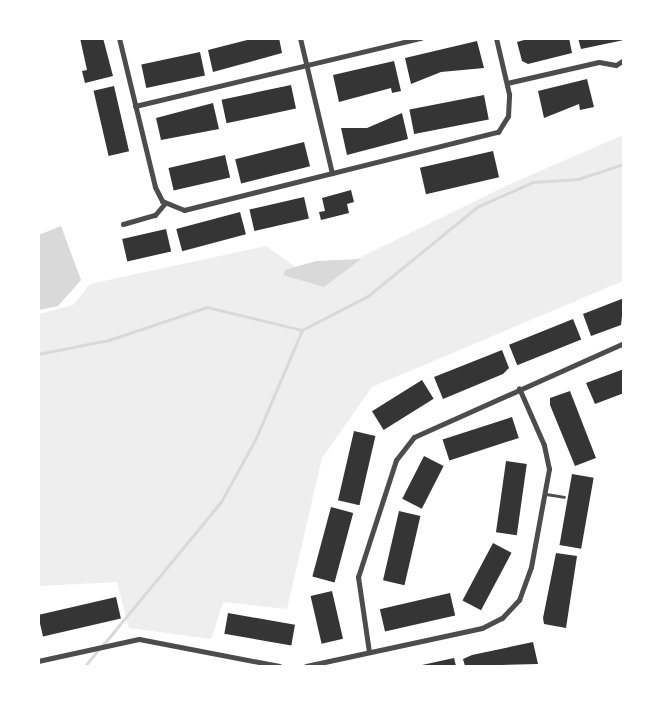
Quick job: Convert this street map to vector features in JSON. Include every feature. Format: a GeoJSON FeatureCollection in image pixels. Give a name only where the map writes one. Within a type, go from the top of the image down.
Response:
{"type":"FeatureCollection","features":[{"type":"Feature","properties":{"kind":"street"},"geometry":{"type":"LineString","coordinates":[[119,38],[155,187],[165,203],[184,209],[498,132],[508,116],[507,83],[496,38]]}},
{"type":"Feature","properties":{"kind":"street"},"geometry":{"type":"LineString","coordinates":[[300,38],[332,173]]}},
{"type":"Feature","properties":{"kind":"street"},"geometry":{"type":"LineString","coordinates":[[135,106],[421,38]]}},
{"type":"Feature","properties":{"kind":"street"},"geometry":{"type":"LineString","coordinates":[[507,83],[599,62],[616,65],[624,60]]}},
{"type":"Feature","properties":{"kind":"street"},"geometry":{"type":"LineString","coordinates":[[123,223],[155,215],[165,203]]}},
{"type":"Feature","properties":{"kind":"street"},"geometry":{"type":"LineString","coordinates":[[369,652],[358,577],[396,460],[414,437],[624,342]]}},
{"type":"Feature","properties":{"kind":"street"},"geometry":{"type":"LineString","coordinates":[[306,667],[482,628],[512,610],[528,579],[546,494],[547,456],[519,388]]}},
{"type":"Feature","properties":{"kind":"street"},"geometry":{"type":"LineString","coordinates":[[38,660],[139,639],[279,667]]}},
{"type":"Feature","properties":{"kind":"lane"},"geometry":{"type":"LineString","coordinates":[[546,494],[564,497]]}},
{"type":"Feature","properties":{"kind":"shaded area"},"geometry":{"type":"Polygon","coordinates":[[[623,135],[623,281],[372,387],[322,458],[287,609],[223,602],[211,639],[129,628],[117,582],[39,586],[39,314],[73,305],[90,284],[266,246],[314,280],[508,185],[623,135]]]}},
{"type":"Feature","properties":{"kind":"shaded area"},"geometry":{"type":"Polygon","coordinates":[[[61,226],[81,280],[58,306],[39,310],[39,235],[61,226]]]}},
{"type":"Feature","properties":{"kind":"shaded area"},"geometry":{"type":"Polygon","coordinates":[[[361,259],[324,287],[283,275],[285,270],[316,261],[361,259]]]}},
{"type":"Feature","properties":{"kind":"building"},"geometry":{"type":"Polygon","coordinates":[[[80,38],[103,38],[113,76],[85,83],[82,71],[87,70],[80,38]]]}},
{"type":"Feature","properties":{"kind":"building"},"geometry":{"type":"Polygon","coordinates":[[[255,38],[279,38],[282,53],[213,72],[208,50],[255,38]]]}},
{"type":"Feature","properties":{"kind":"building"},"geometry":{"type":"Polygon","coordinates":[[[531,38],[569,38],[572,53],[528,64],[522,61],[517,42],[531,38]]]}},
{"type":"Feature","properties":{"kind":"building"},"geometry":{"type":"Polygon","coordinates":[[[578,38],[624,38],[624,40],[581,49],[578,38]]]}},
{"type":"Feature","properties":{"kind":"building"},"geometry":{"type":"Polygon","coordinates":[[[477,41],[484,68],[441,72],[411,84],[405,58],[477,41]]]}},
{"type":"Feature","properties":{"kind":"building"},"geometry":{"type":"Polygon","coordinates":[[[200,52],[205,75],[146,88],[141,64],[200,52]]]}},
{"type":"Feature","properties":{"kind":"building"},"geometry":{"type":"Polygon","coordinates":[[[394,61],[401,91],[392,93],[391,88],[339,102],[333,75],[394,61]]]}},
{"type":"Feature","properties":{"kind":"building"},"geometry":{"type":"Polygon","coordinates":[[[587,79],[594,107],[580,110],[579,104],[544,118],[538,91],[587,79]]]}},
{"type":"Feature","properties":{"kind":"building"},"geometry":{"type":"Polygon","coordinates":[[[291,85],[296,108],[227,123],[222,100],[291,85]]]}},
{"type":"Feature","properties":{"kind":"building"},"geometry":{"type":"Polygon","coordinates":[[[114,86],[129,151],[109,156],[94,91],[114,86]]]}},
{"type":"Feature","properties":{"kind":"building"},"geometry":{"type":"Polygon","coordinates":[[[484,95],[489,120],[414,134],[409,110],[484,95]]]}},
{"type":"Feature","properties":{"kind":"building"},"geometry":{"type":"Polygon","coordinates":[[[213,103],[219,129],[161,140],[156,118],[213,103]]]}},
{"type":"Feature","properties":{"kind":"building"},"geometry":{"type":"Polygon","coordinates":[[[402,113],[408,139],[347,155],[341,128],[367,128],[402,113]]]}},
{"type":"Feature","properties":{"kind":"building"},"geometry":{"type":"Polygon","coordinates":[[[304,142],[310,166],[241,183],[235,159],[304,142]]]}},
{"type":"Feature","properties":{"kind":"building"},"geometry":{"type":"Polygon","coordinates":[[[493,151],[499,177],[426,194],[420,168],[493,151]]]}},
{"type":"Feature","properties":{"kind":"building"},"geometry":{"type":"Polygon","coordinates":[[[225,155],[230,177],[174,190],[168,168],[225,155]]]}},
{"type":"Feature","properties":{"kind":"building"},"geometry":{"type":"Polygon","coordinates":[[[351,190],[354,202],[347,204],[349,213],[321,220],[319,212],[325,211],[322,198],[351,190]]]}},
{"type":"Feature","properties":{"kind":"building"},"geometry":{"type":"Polygon","coordinates":[[[304,197],[309,218],[254,231],[249,210],[304,197]]]}},
{"type":"Feature","properties":{"kind":"building"},"geometry":{"type":"Polygon","coordinates":[[[240,212],[246,234],[182,251],[176,229],[240,212]]]}},
{"type":"Feature","properties":{"kind":"building"},"geometry":{"type":"Polygon","coordinates":[[[166,229],[171,251],[127,262],[122,239],[166,229]]]}},
{"type":"Feature","properties":{"kind":"building"},"geometry":{"type":"Polygon","coordinates":[[[624,298],[621,325],[591,336],[583,314],[624,298]]]}},
{"type":"Feature","properties":{"kind":"building"},"geometry":{"type":"Polygon","coordinates":[[[573,319],[581,339],[517,365],[509,345],[573,319]]]}},
{"type":"Feature","properties":{"kind":"building"},"geometry":{"type":"Polygon","coordinates":[[[502,350],[509,368],[503,374],[443,399],[434,377],[502,350]]]}},
{"type":"Feature","properties":{"kind":"building"},"geometry":{"type":"Polygon","coordinates":[[[624,369],[624,393],[595,404],[586,383],[624,369]]]}},
{"type":"Feature","properties":{"kind":"building"},"geometry":{"type":"Polygon","coordinates":[[[422,380],[434,399],[384,430],[372,411],[422,380]]]}},
{"type":"Feature","properties":{"kind":"building"},"geometry":{"type":"Polygon","coordinates":[[[570,391],[596,458],[575,466],[550,405],[550,398],[570,391]]]}},
{"type":"Feature","properties":{"kind":"building"},"geometry":{"type":"Polygon","coordinates":[[[512,417],[519,438],[449,460],[443,440],[512,417]]]}},
{"type":"Feature","properties":{"kind":"building"},"geometry":{"type":"Polygon","coordinates":[[[354,431],[375,436],[359,505],[338,500],[354,431]]]}},
{"type":"Feature","properties":{"kind":"building"},"geometry":{"type":"Polygon","coordinates":[[[424,456],[444,466],[422,509],[402,499],[424,456]]]}},
{"type":"Feature","properties":{"kind":"building"},"geometry":{"type":"Polygon","coordinates":[[[506,461],[527,464],[517,535],[496,532],[506,461]]]}},
{"type":"Feature","properties":{"kind":"building"},"geometry":{"type":"Polygon","coordinates":[[[572,474],[594,478],[581,549],[559,545],[572,474]]]}},
{"type":"Feature","properties":{"kind":"building"},"geometry":{"type":"Polygon","coordinates":[[[331,507],[353,513],[335,582],[312,577],[331,507]]]}},
{"type":"Feature","properties":{"kind":"building"},"geometry":{"type":"Polygon","coordinates":[[[399,511],[420,516],[404,585],[383,580],[399,511]]]}},
{"type":"Feature","properties":{"kind":"building"},"geometry":{"type":"Polygon","coordinates":[[[493,543],[512,553],[481,610],[462,600],[493,543]]]}},
{"type":"Feature","properties":{"kind":"building"},"geometry":{"type":"Polygon","coordinates":[[[556,553],[577,556],[566,628],[544,624],[543,618],[556,553]]]}},
{"type":"Feature","properties":{"kind":"building"},"geometry":{"type":"Polygon","coordinates":[[[332,591],[343,639],[322,644],[311,596],[332,591]]]}},
{"type":"Feature","properties":{"kind":"building"},"geometry":{"type":"Polygon","coordinates":[[[450,593],[455,615],[385,632],[380,609],[450,593]]]}},
{"type":"Feature","properties":{"kind":"building"},"geometry":{"type":"Polygon","coordinates":[[[116,597],[121,618],[43,636],[38,615],[116,597]]]}},
{"type":"Feature","properties":{"kind":"building"},"geometry":{"type":"Polygon","coordinates":[[[228,613],[295,625],[291,645],[224,634],[228,613]]]}},
{"type":"Feature","properties":{"kind":"building"},"geometry":{"type":"Polygon","coordinates":[[[533,642],[538,664],[465,666],[463,659],[472,655],[533,642]]]}},
{"type":"Feature","properties":{"kind":"building"},"geometry":{"type":"Polygon","coordinates":[[[454,658],[456,666],[422,666],[422,665],[454,658]]]}},
{"type":"Feature","properties":{"kind":"waterway"},"geometry":{"type":"LineString","coordinates":[[103,645],[221,502],[256,438],[302,330],[368,296],[477,207],[533,182],[578,179],[624,164]]}},
{"type":"Feature","properties":{"kind":"waterway"},"geometry":{"type":"LineString","coordinates":[[38,354],[109,340],[207,307],[302,330]]}},
{"type":"Feature","properties":{"kind":"waterway"},"geometry":{"type":"LineString","coordinates":[[85,666],[98,650]]}}]}
